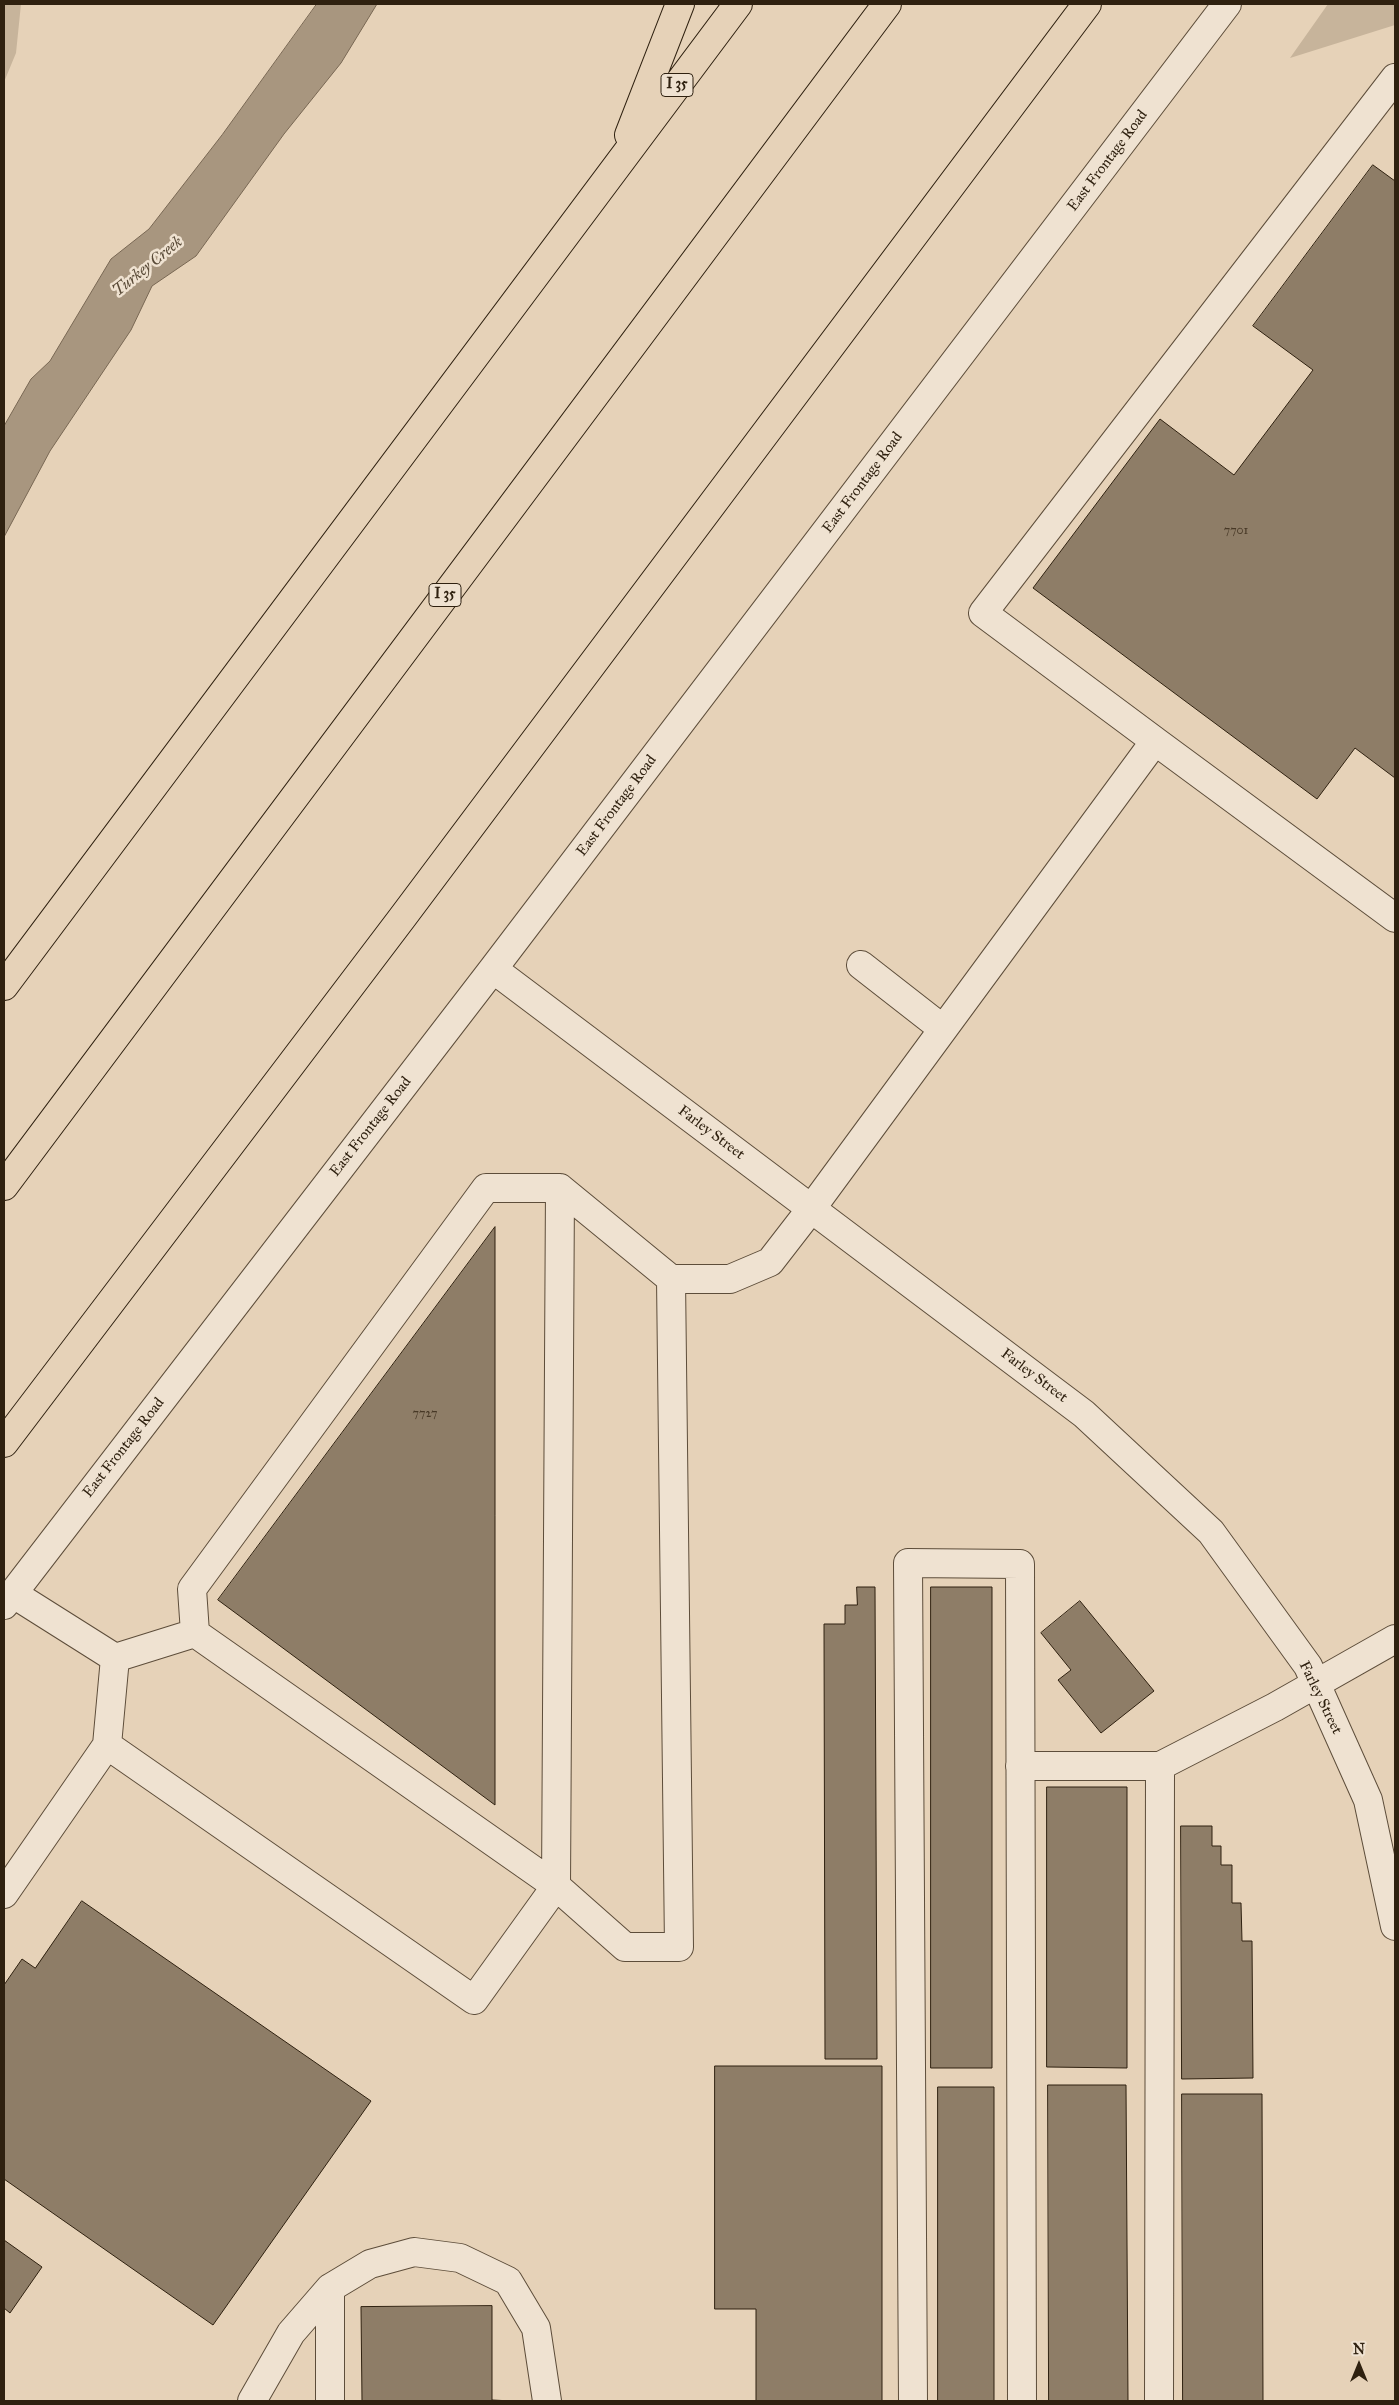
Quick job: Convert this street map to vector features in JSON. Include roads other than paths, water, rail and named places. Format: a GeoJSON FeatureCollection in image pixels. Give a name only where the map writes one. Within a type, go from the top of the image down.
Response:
{"type":"FeatureCollection","features":[{"type":"Feature","properties":{"kind":"highway"},"geometry":{"type":"LineString","coordinates":[[616,167],[680,4]]}},
{"type":"Feature","properties":{"kind":"highway","name":"I 35"},"geometry":{"type":"LineString","coordinates":[[4,986],[738,4]]}},
{"type":"Feature","properties":{"kind":"highway","name":"I 35"},"geometry":{"type":"LineString","coordinates":[[4,1186],[887,4]]}},
{"type":"Feature","properties":{"kind":"highway"},"geometry":{"type":"LineString","coordinates":[[4,1443],[402,918],[1088,4]]}},
{"type":"Feature","properties":{"kind":"street","name":"East Frontage Road"},"geometry":{"type":"LineString","coordinates":[[8,1599],[493,969],[1227,4]]}},
{"type":"Feature","properties":{"kind":"street"},"geometry":{"type":"LineString","coordinates":[[1395,78],[983,613],[1395,918]]}},
{"type":"Feature","properties":{"kind":"street"},"geometry":{"type":"LineString","coordinates":[[195,1633],[192,1588],[486,1188],[560,1188],[672,1279],[730,1279],[770,1262],[811,1209],[1155,740]]}},
{"type":"Feature","properties":{"kind":"street"},"geometry":{"type":"LineString","coordinates":[[862,965],[943,1029]]}},
{"type":"Feature","properties":{"kind":"street","name":"Farley Street"},"geometry":{"type":"LineString","coordinates":[[493,969],[1084,1414],[1212,1532],[1308,1666],[1368,1800],[1395,1926]]}},
{"type":"Feature","properties":{"kind":"street"},"geometry":{"type":"LineString","coordinates":[[107,1745],[474,2000],[556,1886],[560,1188]]}},
{"type":"Feature","properties":{"kind":"street"},"geometry":{"type":"LineString","coordinates":[[195,1633],[556,1886],[625,1947],[678,1947],[672,1279]]}},
{"type":"Feature","properties":{"kind":"street"},"geometry":{"type":"LineString","coordinates":[[913,2401],[908,1563],[1020,1564],[1022,2401]]}},
{"type":"Feature","properties":{"kind":"street"},"geometry":{"type":"LineString","coordinates":[[8,1599],[115,1658],[195,1633]]}},
{"type":"Feature","properties":{"kind":"street"},"geometry":{"type":"LineString","coordinates":[[1020,1766],[1160,1766],[1395,1640]]}},
{"type":"Feature","properties":{"kind":"street"},"geometry":{"type":"LineString","coordinates":[[4,1894],[107,1745],[115,1658]]}},
{"type":"Feature","properties":{"kind":"street"},"geometry":{"type":"LineString","coordinates":[[1159,2401],[1160,1766]]}},
{"type":"Feature","properties":{"kind":"street"},"geometry":{"type":"LineString","coordinates":[[252,2401],[291,2333],[330,2288],[370,2264],[414,2252],[460,2258],[508,2281],[536,2328],[547,2401]]}},
{"type":"Feature","properties":{"kind":"street"},"geometry":{"type":"LineString","coordinates":[[330,2288],[330,2401]]}},
{"type":"Feature","properties":{"kind":"water","name":"Turkey Creek"},"geometry":{"type":"Polygon","coordinates":[[[317,4],[377,4],[341,63],[284,134],[196,256],[152,286],[131,330],[50,451],[4,537],[4,426],[31,379],[50,361],[111,259],[149,229],[222,135],[317,4]]]}}]}
